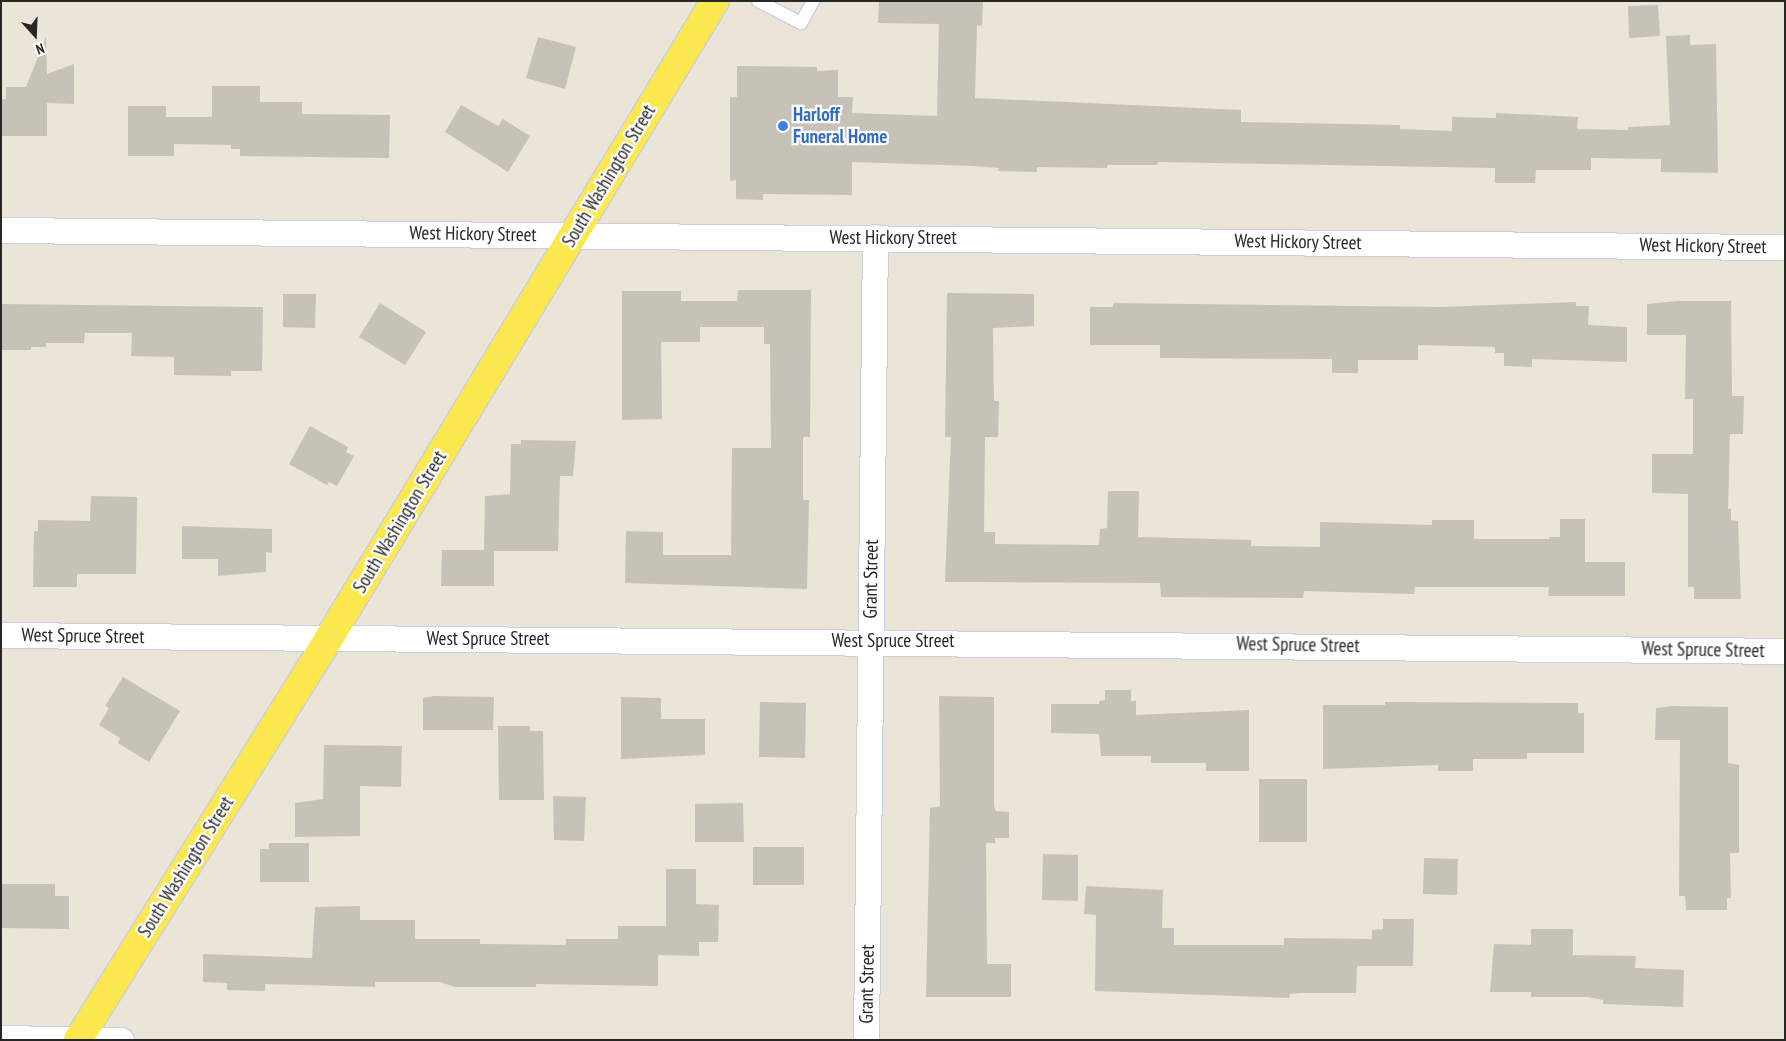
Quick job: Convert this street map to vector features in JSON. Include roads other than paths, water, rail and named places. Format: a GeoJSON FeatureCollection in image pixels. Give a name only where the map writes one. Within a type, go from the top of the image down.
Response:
{"type":"FeatureCollection","features":[{"type":"Feature","properties":{"kind":"main road","name":"South Washington Street"},"geometry":{"type":"LineString","coordinates":[[78,1040],[329,638],[715,1]]}},
{"type":"Feature","properties":{"kind":"street","name":"West Hickory Street"},"geometry":{"type":"LineString","coordinates":[[1,230],[1785,247]]}},
{"type":"Feature","properties":{"kind":"street","name":"Grant Street"},"geometry":{"type":"LineString","coordinates":[[866,1040],[875,237]]}},
{"type":"Feature","properties":{"kind":"street","name":"West Spruce Street"},"geometry":{"type":"LineString","coordinates":[[1,635],[871,641],[1785,651]]}},
{"type":"Feature","properties":{"kind":"street"},"geometry":{"type":"LineString","coordinates":[[1,1038],[121,1040]]}},
{"type":"Feature","properties":{"kind":"lane"},"geometry":{"type":"LineString","coordinates":[[758,1],[801,23],[814,1]]}},
{"type":"Feature","properties":{"kind":"place","name":"Harloff Funeral Home"},"geometry":{"type":"Point","coordinates":[783,126]}}]}
